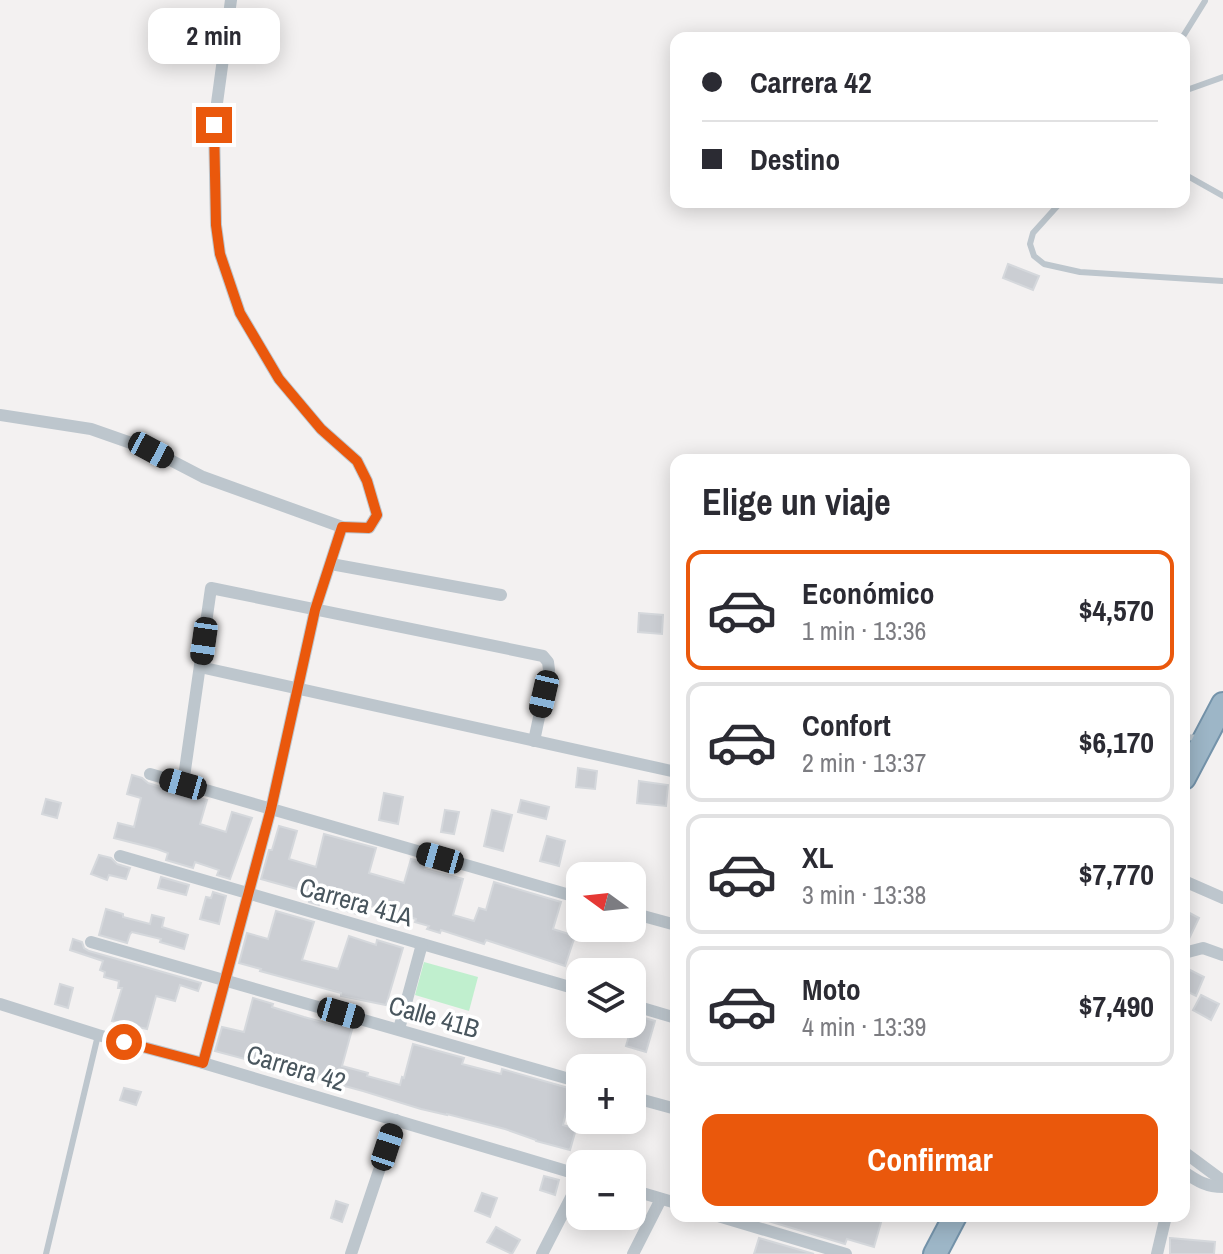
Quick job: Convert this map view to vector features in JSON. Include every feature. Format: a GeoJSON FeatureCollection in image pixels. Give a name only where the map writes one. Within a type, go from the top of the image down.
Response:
{"type":"FeatureCollection","features":[{"type":"Feature","properties":{"kind":"highway"},"geometry":{"type":"LineString","coordinates":[[1194,738],[1223,704]]}},
{"type":"Feature","properties":{"kind":"highway"},"geometry":{"type":"LineString","coordinates":[[935,1254],[952,1222]]}},
{"type":"Feature","properties":{"kind":"street"},"geometry":{"type":"LineString","coordinates":[[0,415],[91,429],[151,450],[203,477],[342,527],[369,528],[377,515],[367,481],[357,461],[321,429],[279,379],[240,313],[220,254],[216,225],[214,125],[231,0]]}},
{"type":"Feature","properties":{"kind":"street"},"geometry":{"type":"LineString","coordinates":[[203,1063],[271,809],[315,610],[342,527]]}},
{"type":"Feature","properties":{"kind":"street"},"geometry":{"type":"LineString","coordinates":[[331,564],[501,595]]}},
{"type":"Feature","properties":{"kind":"street"},"geometry":{"type":"LineString","coordinates":[[183,784],[211,588],[543,656],[549,670],[534,741]]}},
{"type":"Feature","properties":{"kind":"street"},"geometry":{"type":"LineString","coordinates":[[200,667],[670,771]]}},
{"type":"Feature","properties":{"kind":"street"},"geometry":{"type":"LineString","coordinates":[[150,774],[566,894]]}},
{"type":"Feature","properties":{"kind":"street","name":"Carrera 41A"},"geometry":{"type":"LineString","coordinates":[[120,856],[566,986]]}},
{"type":"Feature","properties":{"kind":"street"},"geometry":{"type":"LineString","coordinates":[[1190,884],[1223,898]]}},
{"type":"Feature","properties":{"kind":"street"},"geometry":{"type":"LineString","coordinates":[[646,917],[670,923]]}},
{"type":"Feature","properties":{"kind":"street","name":"Calle 41B"},"geometry":{"type":"LineString","coordinates":[[91,942],[566,1078]]}},
{"type":"Feature","properties":{"kind":"street"},"geometry":{"type":"LineString","coordinates":[[399,1029],[422,944]]}},
{"type":"Feature","properties":{"kind":"street"},"geometry":{"type":"LineString","coordinates":[[1190,951],[1203,948],[1223,955]]}},
{"type":"Feature","properties":{"kind":"street","name":"Carrera 42"},"geometry":{"type":"LineString","coordinates":[[0,1004],[396,1120],[566,1174]]}},
{"type":"Feature","properties":{"kind":"street"},"geometry":{"type":"LineString","coordinates":[[646,1009],[670,1016]]}},
{"type":"Feature","properties":{"kind":"street"},"geometry":{"type":"LineString","coordinates":[[646,1101],[670,1107]]}},
{"type":"Feature","properties":{"kind":"street"},"geometry":{"type":"LineString","coordinates":[[351,1254],[396,1120]]}},
{"type":"Feature","properties":{"kind":"street"},"geometry":{"type":"LineString","coordinates":[[1190,1157],[1223,1184]]}},
{"type":"Feature","properties":{"kind":"street"},"geometry":{"type":"LineString","coordinates":[[1190,1176],[1214,1187],[1223,1184]]}},
{"type":"Feature","properties":{"kind":"street"},"geometry":{"type":"LineString","coordinates":[[646,1194],[670,1201]]}},
{"type":"Feature","properties":{"kind":"street"},"geometry":{"type":"LineString","coordinates":[[633,1254],[661,1199]]}},
{"type":"Feature","properties":{"kind":"street"},"geometry":{"type":"LineString","coordinates":[[542,1254],[566,1206]]}},
{"type":"Feature","properties":{"kind":"street"},"geometry":{"type":"LineString","coordinates":[[738,1222],[846,1254]]}},
{"type":"Feature","properties":{"kind":"street"},"geometry":{"type":"LineString","coordinates":[[1157,1254],[1165,1222]]}},
{"type":"Feature","properties":{"kind":"lane"},"geometry":{"type":"LineString","coordinates":[[1186,32],[1205,1]]}},
{"type":"Feature","properties":{"kind":"lane"},"geometry":{"type":"LineString","coordinates":[[1190,89],[1223,77]]}},
{"type":"Feature","properties":{"kind":"lane"},"geometry":{"type":"LineString","coordinates":[[1190,177],[1223,196]]}},
{"type":"Feature","properties":{"kind":"lane"},"geometry":{"type":"LineString","coordinates":[[1056,208],[1033,233],[1030,244],[1034,256],[1044,264],[1080,272],[1223,281]]}},
{"type":"Feature","properties":{"kind":"lane"},"geometry":{"type":"LineString","coordinates":[[46,1254],[98,1035]]}},
{"type":"Feature","properties":{"kind":"green space"},"geometry":{"type":"Polygon","coordinates":[[[424,962],[478,977],[469,1011],[415,995],[424,962]]]}},
{"type":"Feature","properties":{"kind":"building"},"geometry":{"type":"Polygon","coordinates":[[[1008,264],[1039,276],[1033,290],[1003,278],[1008,264]]]}},
{"type":"Feature","properties":{"kind":"building"},"geometry":{"type":"Polygon","coordinates":[[[639,613],[663,615],[662,634],[638,632],[639,613]]]}},
{"type":"Feature","properties":{"kind":"building"},"geometry":{"type":"Polygon","coordinates":[[[578,768],[597,771],[595,789],[576,787],[578,768]]]}},
{"type":"Feature","properties":{"kind":"building"},"geometry":{"type":"Polygon","coordinates":[[[132,775],[148,783],[207,800],[200,824],[226,832],[232,812],[252,818],[230,879],[217,875],[219,870],[195,862],[193,868],[166,860],[168,853],[114,838],[118,823],[134,827],[141,798],[127,794],[132,775]]]}},
{"type":"Feature","properties":{"kind":"building"},"geometry":{"type":"Polygon","coordinates":[[[639,781],[668,785],[666,806],[637,803],[639,781]]]}},
{"type":"Feature","properties":{"kind":"building"},"geometry":{"type":"Polygon","coordinates":[[[384,793],[403,797],[398,824],[379,820],[384,793]]]}},
{"type":"Feature","properties":{"kind":"building"},"geometry":{"type":"Polygon","coordinates":[[[46,799],[61,803],[57,818],[42,814],[46,799]]]}},
{"type":"Feature","properties":{"kind":"building"},"geometry":{"type":"Polygon","coordinates":[[[521,800],[549,807],[546,819],[518,812],[521,800]]]}},
{"type":"Feature","properties":{"kind":"building"},"geometry":{"type":"Polygon","coordinates":[[[445,810],[459,812],[454,834],[441,832],[445,810]]]}},
{"type":"Feature","properties":{"kind":"building"},"geometry":{"type":"Polygon","coordinates":[[[492,810],[512,815],[503,851],[484,846],[492,810]]]}},
{"type":"Feature","properties":{"kind":"building"},"geometry":{"type":"Polygon","coordinates":[[[279,826],[297,831],[289,859],[316,867],[324,834],[376,848],[369,873],[404,883],[411,859],[427,863],[425,869],[463,879],[453,915],[474,921],[479,908],[486,910],[494,882],[561,902],[553,929],[566,933],[566,942],[573,942],[565,966],[486,940],[484,944],[441,930],[440,933],[415,922],[416,919],[360,903],[357,914],[309,902],[311,893],[261,879],[269,850],[272,850],[279,826]]]}},
{"type":"Feature","properties":{"kind":"building"},"geometry":{"type":"Polygon","coordinates":[[[547,836],[565,841],[559,866],[540,861],[547,836]]]}},
{"type":"Feature","properties":{"kind":"building"},"geometry":{"type":"Polygon","coordinates":[[[99,855],[130,868],[126,879],[109,875],[107,880],[91,874],[99,855]]]}},
{"type":"Feature","properties":{"kind":"building"},"geometry":{"type":"Polygon","coordinates":[[[161,877],[189,885],[186,895],[158,888],[161,877]]]}},
{"type":"Feature","properties":{"kind":"building"},"geometry":{"type":"Polygon","coordinates":[[[213,892],[226,896],[219,924],[200,919],[206,897],[211,898],[213,892]]]}},
{"type":"Feature","properties":{"kind":"building"},"geometry":{"type":"Polygon","coordinates":[[[106,909],[150,924],[152,915],[164,918],[162,927],[188,935],[184,949],[132,932],[127,943],[99,935],[106,909]]]}},
{"type":"Feature","properties":{"kind":"building"},"geometry":{"type":"Polygon","coordinates":[[[276,911],[314,922],[302,960],[338,969],[349,936],[376,945],[377,940],[403,948],[386,1005],[341,996],[341,993],[239,963],[247,933],[268,939],[276,911]]]}},
{"type":"Feature","properties":{"kind":"building"},"geometry":{"type":"Polygon","coordinates":[[[1190,913],[1199,918],[1190,937],[1190,913]]]}},
{"type":"Feature","properties":{"kind":"building"},"geometry":{"type":"Polygon","coordinates":[[[73,939],[82,942],[89,951],[201,983],[198,991],[180,985],[175,1001],[156,996],[147,1029],[112,1021],[122,988],[118,988],[119,981],[104,977],[105,972],[100,970],[103,961],[70,950],[73,939]]]}},
{"type":"Feature","properties":{"kind":"building"},"geometry":{"type":"Polygon","coordinates":[[[1190,970],[1204,977],[1196,996],[1190,993],[1190,970]]]}},
{"type":"Feature","properties":{"kind":"building"},"geometry":{"type":"Polygon","coordinates":[[[60,984],[73,988],[68,1008],[55,1004],[60,984]]]}},
{"type":"Feature","properties":{"kind":"building"},"geometry":{"type":"Polygon","coordinates":[[[1201,995],[1219,1004],[1211,1020],[1193,1010],[1201,995]]]}},
{"type":"Feature","properties":{"kind":"building"},"geometry":{"type":"Polygon","coordinates":[[[253,998],[304,1017],[333,1025],[334,1021],[353,1026],[342,1066],[368,1073],[367,1076],[400,1085],[413,1044],[464,1058],[462,1064],[501,1074],[502,1069],[566,1087],[563,1125],[566,1126],[566,1134],[575,1134],[570,1150],[505,1129],[421,1109],[215,1051],[222,1027],[244,1032],[253,998]]]}},
{"type":"Feature","properties":{"kind":"building"},"geometry":{"type":"Polygon","coordinates":[[[646,1018],[655,1021],[646,1052],[626,1046],[628,1038],[646,1038],[646,1018]]]}},
{"type":"Feature","properties":{"kind":"building"},"geometry":{"type":"Polygon","coordinates":[[[124,1088],[141,1092],[136,1105],[120,1100],[124,1088]]]}},
{"type":"Feature","properties":{"kind":"building"},"geometry":{"type":"Polygon","coordinates":[[[544,1176],[559,1180],[555,1195],[540,1190],[544,1176]]]}},
{"type":"Feature","properties":{"kind":"building"},"geometry":{"type":"Polygon","coordinates":[[[482,1193],[497,1198],[490,1217],[475,1211],[482,1193]]]}},
{"type":"Feature","properties":{"kind":"building"},"geometry":{"type":"Polygon","coordinates":[[[336,1201],[348,1205],[342,1222],[331,1218],[336,1201]]]}},
{"type":"Feature","properties":{"kind":"building"},"geometry":{"type":"Polygon","coordinates":[[[772,1222],[881,1222],[874,1247],[847,1239],[845,1244],[772,1222]]]}},
{"type":"Feature","properties":{"kind":"building"},"geometry":{"type":"Polygon","coordinates":[[[496,1227],[520,1240],[512,1254],[487,1242],[496,1227]]]}},
{"type":"Feature","properties":{"kind":"building"},"geometry":{"type":"Polygon","coordinates":[[[759,1238],[814,1254],[754,1254],[759,1238]]]}},
{"type":"Feature","properties":{"kind":"building"},"geometry":{"type":"Polygon","coordinates":[[[1170,1238],[1215,1242],[1214,1254],[1170,1254],[1170,1238]]]}},
{"type":"Feature","properties":{"kind":"route"},"geometry":{"type":"LineString","coordinates":[[124,1042],[203,1063],[271,809],[315,610],[342,527],[369,528],[377,515],[367,481],[357,461],[321,429],[279,379],[240,313],[220,254],[216,225],[214,125]]}}]}
